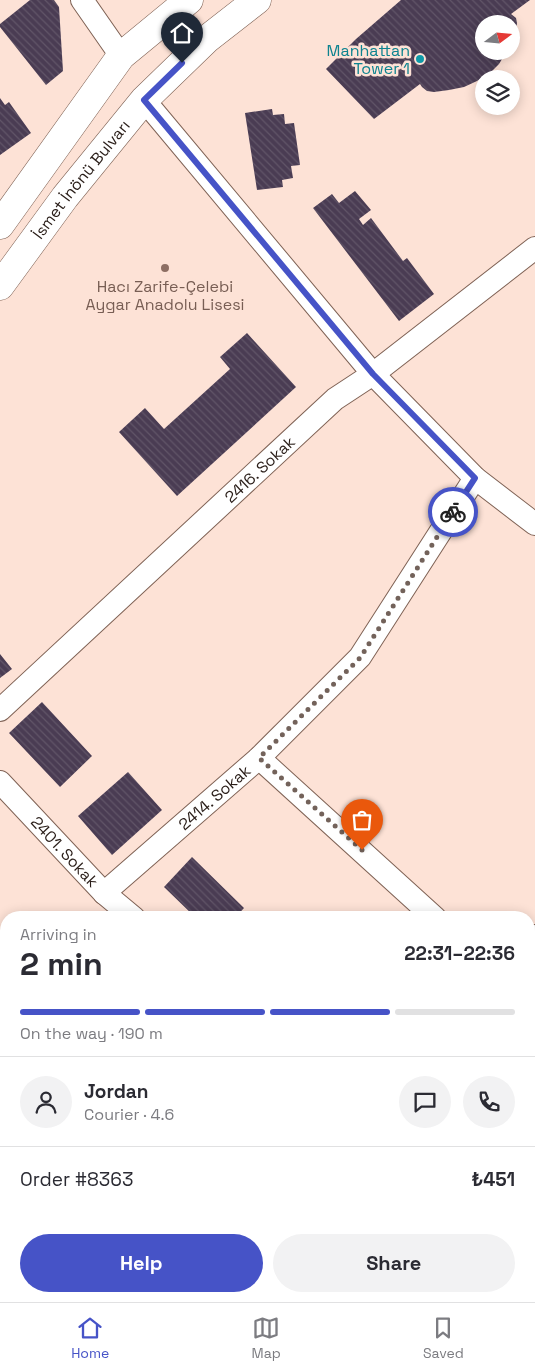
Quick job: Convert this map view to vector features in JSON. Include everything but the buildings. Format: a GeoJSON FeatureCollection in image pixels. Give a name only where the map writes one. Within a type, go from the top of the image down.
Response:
{"type":"FeatureCollection","features":[{"type":"Feature","properties":{"kind":"main road"},"geometry":{"type":"LineString","coordinates":[[0,225],[121,56],[189,0]]}},
{"type":"Feature","properties":{"kind":"main road","name":"İsmet İnönü Bulvarı"},"geometry":{"type":"LineString","coordinates":[[0,286],[65,197],[144,100],[207,39],[257,0]]}},
{"type":"Feature","properties":{"kind":"street"},"geometry":{"type":"LineString","coordinates":[[82,0],[121,56]]}},
{"type":"Feature","properties":{"kind":"street"},"geometry":{"type":"LineString","coordinates":[[144,100],[373,374],[475,478],[535,524]]}},
{"type":"Feature","properties":{"kind":"street","name":"2416. Sokak"},"geometry":{"type":"LineString","coordinates":[[0,710],[335,399],[373,374],[535,248]]}},
{"type":"Feature","properties":{"kind":"street","name":"2414. Sokak"},"geometry":{"type":"LineString","coordinates":[[104,893],[259,758],[360,658],[475,478]]}},
{"type":"Feature","properties":{"kind":"street"},"geometry":{"type":"LineString","coordinates":[[259,758],[427,911]]}},
{"type":"Feature","properties":{"kind":"street","name":"2401. Sokak"},"geometry":{"type":"LineString","coordinates":[[0,782],[104,893],[126,911]]}},
{"type":"Feature","properties":{"kind":"way so far"},"geometry":{"type":"LineString","coordinates":[[362,850],[259,758],[360,658],[453,512]]}},
{"type":"Feature","properties":{"kind":"place","name":"Manhattan Tower 1"},"geometry":{"type":"Point","coordinates":[420,59]}},
{"type":"Feature","properties":{"kind":"place","name":"Hacı Zarife-Çelebi Aygar Anadolu Lisesi"},"geometry":{"type":"Point","coordinates":[165,268]}},
{"type":"Feature","properties":{"kind":"route"},"geometry":{"type":"LineString","coordinates":[[182,63],[144,100],[373,374],[475,478],[453,512]]}}]}
